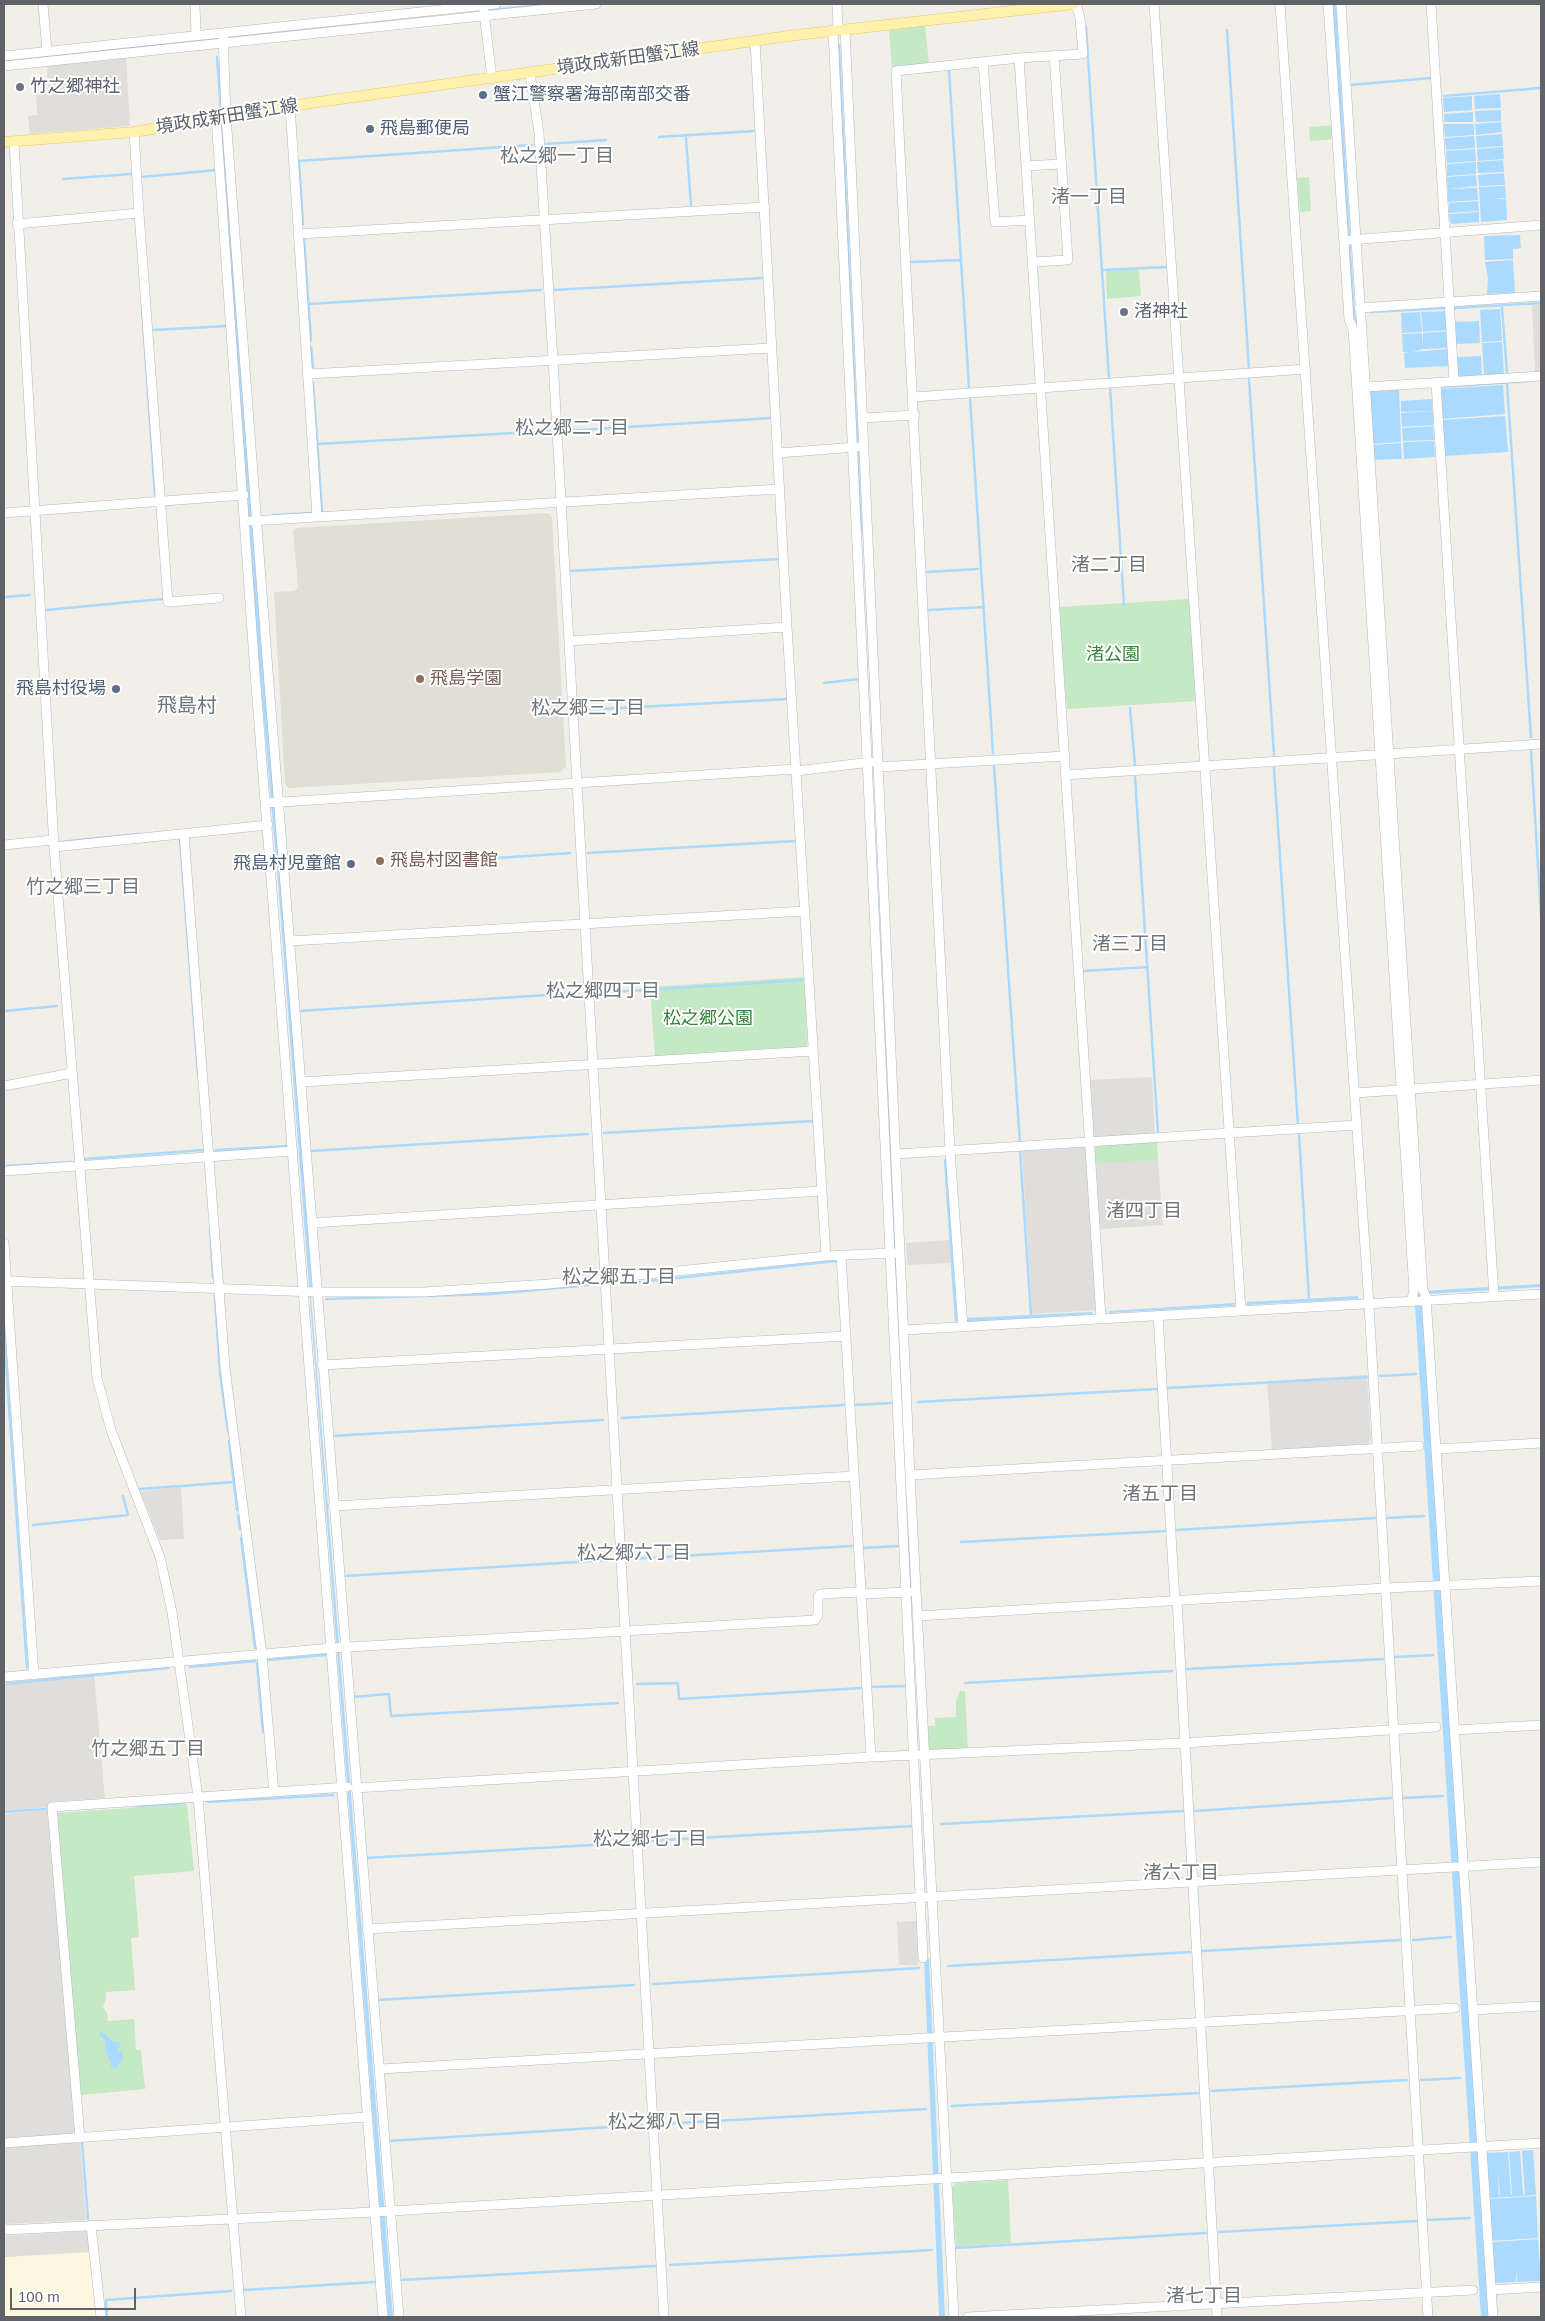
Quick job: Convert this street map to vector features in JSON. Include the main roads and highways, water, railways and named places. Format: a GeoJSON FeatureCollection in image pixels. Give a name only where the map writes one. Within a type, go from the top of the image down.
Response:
{"type":"FeatureCollection","features":[{"type":"Feature","properties":{"kind":"main road","name":"境政成新田蟹江線"},"geometry":{"type":"LineString","coordinates":[[9,142],[134,132],[290,106],[530,74],[839,29],[1075,4]]}},
{"type":"Feature","properties":{"kind":"water"},"geometry":{"type":"Polygon","coordinates":[[[1331,4],[1336,4],[1355,314],[1359,329],[1421,1291],[1541,1284],[1541,1287],[1428,1294],[1423,1299],[1422,1305],[1489,2317],[1481,2317],[1415,1306],[1417,1297],[1331,4]]]}},
{"type":"Feature","properties":{"kind":"water"},"geometry":{"type":"Polygon","coordinates":[[[1500,94],[1501,108],[1475,109],[1474,96],[1500,94]]]}},
{"type":"Feature","properties":{"kind":"water"},"geometry":{"type":"Polygon","coordinates":[[[1472,96],[1472,110],[1444,112],[1443,98],[1472,96]]]}},
{"type":"Feature","properties":{"kind":"water"},"geometry":{"type":"Polygon","coordinates":[[[1501,110],[1501,121],[1476,122],[1475,111],[1501,110]]]}},
{"type":"Feature","properties":{"kind":"water"},"geometry":{"type":"Polygon","coordinates":[[[1473,112],[1473,122],[1444,122],[1444,114],[1473,112]]]}},
{"type":"Feature","properties":{"kind":"water"},"geometry":{"type":"Polygon","coordinates":[[[1501,122],[1502,132],[1476,135],[1475,124],[1501,122]]]}},
{"type":"Feature","properties":{"kind":"water"},"geometry":{"type":"Polygon","coordinates":[[[220,124],[224,124],[312,1286],[311,1296],[393,2317],[388,2317],[278,882],[258,653],[220,124]]]}},
{"type":"Feature","properties":{"kind":"water"},"geometry":{"type":"Polygon","coordinates":[[[1444,124],[1474,124],[1474,135],[1445,137],[1444,124]]]}},
{"type":"Feature","properties":{"kind":"water"},"geometry":{"type":"Polygon","coordinates":[[[1502,134],[1503,146],[1477,148],[1476,136],[1502,134]]]}},
{"type":"Feature","properties":{"kind":"water"},"geometry":{"type":"Polygon","coordinates":[[[1474,136],[1475,148],[1446,150],[1445,138],[1474,136]]]}},
{"type":"Feature","properties":{"kind":"water"},"geometry":{"type":"Polygon","coordinates":[[[1503,147],[1504,159],[1478,161],[1477,149],[1503,147]]]}},
{"type":"Feature","properties":{"kind":"water"},"geometry":{"type":"Polygon","coordinates":[[[1475,149],[1476,161],[1447,163],[1446,151],[1475,149]]]}},
{"type":"Feature","properties":{"kind":"water"},"geometry":{"type":"Polygon","coordinates":[[[1503,160],[1504,172],[1478,173],[1477,162],[1503,160]]]}},
{"type":"Feature","properties":{"kind":"water"},"geometry":{"type":"Polygon","coordinates":[[[1476,162],[1476,174],[1447,176],[1447,164],[1476,162]]]}},
{"type":"Feature","properties":{"kind":"water"},"geometry":{"type":"Polygon","coordinates":[[[1504,173],[1505,185],[1479,186],[1478,175],[1504,173]]]}},
{"type":"Feature","properties":{"kind":"water"},"geometry":{"type":"Polygon","coordinates":[[[1476,175],[1477,186],[1448,189],[1447,177],[1476,175]]]}},
{"type":"Feature","properties":{"kind":"water"},"geometry":{"type":"Polygon","coordinates":[[[1505,186],[1506,198],[1492,199],[1506,199],[1507,220],[1481,222],[1479,187],[1505,186]]]}},
{"type":"Feature","properties":{"kind":"water"},"geometry":{"type":"Polygon","coordinates":[[[1477,188],[1478,200],[1448,202],[1448,189],[1477,188]]]}},
{"type":"Feature","properties":{"kind":"water"},"geometry":{"type":"Polygon","coordinates":[[[1478,201],[1479,211],[1449,213],[1449,203],[1478,201]]]}},
{"type":"Feature","properties":{"kind":"water"},"geometry":{"type":"Polygon","coordinates":[[[1479,212],[1479,222],[1452,224],[1450,222],[1449,214],[1479,212]]]}},
{"type":"Feature","properties":{"kind":"water"},"geometry":{"type":"Polygon","coordinates":[[[1520,235],[1521,248],[1513,249],[1513,259],[1485,260],[1484,236],[1520,235]]]}},
{"type":"Feature","properties":{"kind":"water"},"geometry":{"type":"Polygon","coordinates":[[[1513,260],[1515,293],[1487,294],[1488,278],[1485,262],[1513,260]]]}},
{"type":"Feature","properties":{"kind":"water"},"geometry":{"type":"Polygon","coordinates":[[[1500,309],[1502,341],[1482,342],[1480,310],[1500,309]]]}},
{"type":"Feature","properties":{"kind":"water"},"geometry":{"type":"Polygon","coordinates":[[[1446,311],[1447,330],[1423,332],[1421,312],[1446,311]]]}},
{"type":"Feature","properties":{"kind":"water"},"geometry":{"type":"Polygon","coordinates":[[[1420,312],[1422,332],[1402,333],[1401,313],[1420,312]]]}},
{"type":"Feature","properties":{"kind":"water"},"geometry":{"type":"Polygon","coordinates":[[[1479,321],[1480,343],[1456,344],[1455,322],[1479,321]]]}},
{"type":"Feature","properties":{"kind":"water"},"geometry":{"type":"Polygon","coordinates":[[[1447,331],[1448,348],[1423,349],[1413,352],[1448,349],[1449,366],[1405,368],[1404,353],[1408,352],[1403,352],[1402,334],[1422,333],[1423,348],[1423,333],[1447,331]]]}},
{"type":"Feature","properties":{"kind":"water"},"geometry":{"type":"Polygon","coordinates":[[[1502,342],[1504,374],[1484,376],[1482,343],[1502,342]]]}},
{"type":"Feature","properties":{"kind":"water"},"geometry":{"type":"Polygon","coordinates":[[[1481,356],[1482,377],[1460,378],[1458,376],[1457,357],[1481,356]]]}},
{"type":"Feature","properties":{"kind":"water"},"geometry":{"type":"Polygon","coordinates":[[[1503,385],[1505,414],[1442,419],[1440,389],[1503,385]]]}},
{"type":"Feature","properties":{"kind":"water"},"geometry":{"type":"Polygon","coordinates":[[[1399,390],[1401,442],[1372,444],[1370,391],[1399,390]]]}},
{"type":"Feature","properties":{"kind":"water"},"geometry":{"type":"Polygon","coordinates":[[[1432,399],[1432,411],[1401,412],[1401,401],[1432,399]]]}},
{"type":"Feature","properties":{"kind":"water"},"geometry":{"type":"Polygon","coordinates":[[[1433,411],[1433,425],[1402,427],[1401,413],[1433,411]]]}},
{"type":"Feature","properties":{"kind":"water"},"geometry":{"type":"Polygon","coordinates":[[[1505,416],[1508,452],[1445,456],[1442,420],[1505,416]]]}},
{"type":"Feature","properties":{"kind":"water"},"geometry":{"type":"Polygon","coordinates":[[[1433,426],[1434,440],[1403,441],[1402,428],[1433,426]]]}},
{"type":"Feature","properties":{"kind":"water"},"geometry":{"type":"Polygon","coordinates":[[[1434,441],[1435,457],[1404,459],[1403,442],[1434,441]]]}},
{"type":"Feature","properties":{"kind":"water"},"geometry":{"type":"Polygon","coordinates":[[[1401,443],[1402,459],[1372,460],[1372,445],[1401,443]]]}},
{"type":"Feature","properties":{"kind":"water"},"geometry":{"type":"Polygon","coordinates":[[[894,1247],[924,1902],[927,1957],[929,1959],[945,2317],[939,2316],[894,1247]]]}},
{"type":"Feature","properties":{"kind":"water"},"geometry":{"type":"Polygon","coordinates":[[[1358,1296],[1358,1299],[1247,1305],[1247,1302],[1358,1296]]]}},
{"type":"Feature","properties":{"kind":"water"},"geometry":{"type":"Polygon","coordinates":[[[1235,1303],[1234,1306],[1109,1313],[1109,1311],[1235,1303]]]}},
{"type":"Feature","properties":{"kind":"water"},"geometry":{"type":"Polygon","coordinates":[[[1092,1312],[1093,1314],[967,1322],[967,1318],[1092,1312]]]}},
{"type":"Feature","properties":{"kind":"water"},"geometry":{"type":"Polygon","coordinates":[[[100,2032],[104,2033],[112,2041],[121,2043],[118,2050],[123,2054],[123,2058],[116,2069],[109,2067],[112,2065],[106,2053],[105,2043],[107,2042],[100,2036],[100,2032]]]}},
{"type":"Feature","properties":{"kind":"water"},"geometry":{"type":"Polygon","coordinates":[[[1533,2150],[1536,2195],[1525,2196],[1522,2151],[1533,2150]]]}},
{"type":"Feature","properties":{"kind":"water"},"geometry":{"type":"Polygon","coordinates":[[[1520,2151],[1523,2194],[1512,2195],[1509,2152],[1520,2151]]]}},
{"type":"Feature","properties":{"kind":"water"},"geometry":{"type":"Polygon","coordinates":[[[1508,2152],[1511,2195],[1500,2195],[1498,2172],[1499,2196],[1488,2196],[1485,2153],[1508,2152]]]}},
{"type":"Feature","properties":{"kind":"water"},"geometry":{"type":"Polygon","coordinates":[[[1536,2196],[1538,2238],[1491,2241],[1488,2201],[1490,2199],[1536,2196]]]}},
{"type":"Feature","properties":{"kind":"water"},"geometry":{"type":"Polygon","coordinates":[[[1538,2239],[1541,2281],[1517,2282],[1516,2268],[1516,2282],[1493,2283],[1491,2245],[1493,2245],[1493,2242],[1538,2239]]]}},
{"type":"Feature","properties":{"kind":"waterway"},"geometry":{"type":"LineString","coordinates":[[491,10],[554,4]]}},
{"type":"Feature","properties":{"kind":"waterway"},"geometry":{"type":"LineString","coordinates":[[1086,27],[1109,378]]}},
{"type":"Feature","properties":{"kind":"waterway"},"geometry":{"type":"LineString","coordinates":[[1227,30],[1249,370]]}},
{"type":"Feature","properties":{"kind":"waterway"},"geometry":{"type":"LineString","coordinates":[[839,45],[861,530]]}},
{"type":"Feature","properties":{"kind":"waterway"},"geometry":{"type":"LineString","coordinates":[[217,57],[221,111]]}},
{"type":"Feature","properties":{"kind":"waterway"},"geometry":{"type":"LineString","coordinates":[[949,70],[969,387]]}},
{"type":"Feature","properties":{"kind":"waterway"},"geometry":{"type":"LineString","coordinates":[[1350,85],[1431,78]]}},
{"type":"Feature","properties":{"kind":"waterway"},"geometry":{"type":"LineString","coordinates":[[1444,96],[1541,88]]}},
{"type":"Feature","properties":{"kind":"waterway"},"geometry":{"type":"LineString","coordinates":[[659,137],[754,131]]}},
{"type":"Feature","properties":{"kind":"waterway"},"geometry":{"type":"LineString","coordinates":[[686,138],[691,205]]}},
{"type":"Feature","properties":{"kind":"waterway"},"geometry":{"type":"LineString","coordinates":[[546,144],[606,140]]}},
{"type":"Feature","properties":{"kind":"waterway"},"geometry":{"type":"LineString","coordinates":[[303,224],[299,161],[532,145]]}},
{"type":"Feature","properties":{"kind":"waterway"},"geometry":{"type":"LineString","coordinates":[[141,177],[217,170]]}},
{"type":"Feature","properties":{"kind":"waterway"},"geometry":{"type":"LineString","coordinates":[[63,179],[131,174]]}},
{"type":"Feature","properties":{"kind":"waterway"},"geometry":{"type":"LineString","coordinates":[[304,239],[311,340]]}},
{"type":"Feature","properties":{"kind":"waterway"},"geometry":{"type":"LineString","coordinates":[[912,262],[961,260]]}},
{"type":"Feature","properties":{"kind":"waterway"},"geometry":{"type":"LineString","coordinates":[[1102,270],[1167,267]]}},
{"type":"Feature","properties":{"kind":"waterway"},"geometry":{"type":"LineString","coordinates":[[554,290],[763,278]]}},
{"type":"Feature","properties":{"kind":"waterway"},"geometry":{"type":"LineString","coordinates":[[308,304],[541,290]]}},
{"type":"Feature","properties":{"kind":"waterway"},"geometry":{"type":"LineString","coordinates":[[1455,308],[1541,303]]}},
{"type":"Feature","properties":{"kind":"waterway"},"geometry":{"type":"LineString","coordinates":[[142,307],[155,495]]}},
{"type":"Feature","properties":{"kind":"waterway"},"geometry":{"type":"LineString","coordinates":[[1371,312],[1445,308]]}},
{"type":"Feature","properties":{"kind":"waterway"},"geometry":{"type":"LineString","coordinates":[[1502,308],[1507,373]]}},
{"type":"Feature","properties":{"kind":"waterway"},"geometry":{"type":"LineString","coordinates":[[153,330],[227,326]]}},
{"type":"Feature","properties":{"kind":"waterway"},"geometry":{"type":"LineString","coordinates":[[311,347],[313,367]]}},
{"type":"Feature","properties":{"kind":"waterway"},"geometry":{"type":"LineString","coordinates":[[1249,379],[1274,755]]}},
{"type":"Feature","properties":{"kind":"waterway"},"geometry":{"type":"LineString","coordinates":[[1442,387],[1528,381]]}},
{"type":"Feature","properties":{"kind":"waterway"},"geometry":{"type":"LineString","coordinates":[[313,383],[322,512]]}},
{"type":"Feature","properties":{"kind":"waterway"},"geometry":{"type":"LineString","coordinates":[[1507,383],[1531,737]]}},
{"type":"Feature","properties":{"kind":"waterway"},"geometry":{"type":"LineString","coordinates":[[1110,387],[1124,605]]}},
{"type":"Feature","properties":{"kind":"waterway"},"geometry":{"type":"LineString","coordinates":[[970,398],[993,753]]}},
{"type":"Feature","properties":{"kind":"waterway"},"geometry":{"type":"LineString","coordinates":[[564,431],[771,418]]}},
{"type":"Feature","properties":{"kind":"waterway"},"geometry":{"type":"LineString","coordinates":[[317,444],[550,431]]}},
{"type":"Feature","properties":{"kind":"waterway"},"geometry":{"type":"LineString","coordinates":[[273,515],[311,513]]}},
{"type":"Feature","properties":{"kind":"waterway"},"geometry":{"type":"LineString","coordinates":[[570,571],[779,559]]}},
{"type":"Feature","properties":{"kind":"waterway"},"geometry":{"type":"LineString","coordinates":[[927,572],[978,569]]}},
{"type":"Feature","properties":{"kind":"waterway"},"geometry":{"type":"LineString","coordinates":[[4,597],[30,595]]}},
{"type":"Feature","properties":{"kind":"waterway"},"geometry":{"type":"LineString","coordinates":[[46,610],[162,599]]}},
{"type":"Feature","properties":{"kind":"waterway"},"geometry":{"type":"LineString","coordinates":[[929,610],[984,607]]}},
{"type":"Feature","properties":{"kind":"waterway"},"geometry":{"type":"LineString","coordinates":[[824,683],[859,679]]}},
{"type":"Feature","properties":{"kind":"waterway"},"geometry":{"type":"LineString","coordinates":[[582,710],[788,699]]}},
{"type":"Feature","properties":{"kind":"waterway"},"geometry":{"type":"LineString","coordinates":[[1130,708],[1135,765]]}},
{"type":"Feature","properties":{"kind":"waterway"},"geometry":{"type":"LineString","coordinates":[[1531,751],[1541,915]]}},
{"type":"Feature","properties":{"kind":"waterway"},"geometry":{"type":"LineString","coordinates":[[994,766],[1020,1143]]}},
{"type":"Feature","properties":{"kind":"waterway"},"geometry":{"type":"LineString","coordinates":[[1274,768],[1298,1125]]}},
{"type":"Feature","properties":{"kind":"waterway"},"geometry":{"type":"LineString","coordinates":[[1135,777],[1158,1133]]}},
{"type":"Feature","properties":{"kind":"waterway"},"geometry":{"type":"LineString","coordinates":[[60,842],[138,834]]}},
{"type":"Feature","properties":{"kind":"waterway"},"geometry":{"type":"LineString","coordinates":[[180,839],[198,1075]]}},
{"type":"Feature","properties":{"kind":"waterway"},"geometry":{"type":"LineString","coordinates":[[588,853],[795,841]]}},
{"type":"Feature","properties":{"kind":"waterway"},"geometry":{"type":"LineString","coordinates":[[425,863],[570,853]]}},
{"type":"Feature","properties":{"kind":"waterway"},"geometry":{"type":"LineString","coordinates":[[1084,971],[1148,967]]}},
{"type":"Feature","properties":{"kind":"waterway"},"geometry":{"type":"LineString","coordinates":[[596,993],[806,980]]}},
{"type":"Feature","properties":{"kind":"waterway"},"geometry":{"type":"LineString","coordinates":[[299,1011],[578,993]]}},
{"type":"Feature","properties":{"kind":"waterway"},"geometry":{"type":"LineString","coordinates":[[4,1011],[57,1006]]}},
{"type":"Feature","properties":{"kind":"waterway"},"geometry":{"type":"LineString","coordinates":[[604,1133],[813,1121]]}},
{"type":"Feature","properties":{"kind":"waterway"},"geometry":{"type":"LineString","coordinates":[[311,1151],[588,1134]]}},
{"type":"Feature","properties":{"kind":"waterway"},"geometry":{"type":"LineString","coordinates":[[1299,1134],[1309,1299]]}},
{"type":"Feature","properties":{"kind":"waterway"},"geometry":{"type":"LineString","coordinates":[[216,1150],[288,1146]]}},
{"type":"Feature","properties":{"kind":"waterway"},"geometry":{"type":"LineString","coordinates":[[84,1159],[204,1150]]}},
{"type":"Feature","properties":{"kind":"waterway"},"geometry":{"type":"LineString","coordinates":[[1020,1151],[1031,1315]]}},
{"type":"Feature","properties":{"kind":"waterway"},"geometry":{"type":"LineString","coordinates":[[945,1160],[956,1321]]}},
{"type":"Feature","properties":{"kind":"waterway"},"geometry":{"type":"LineString","coordinates":[[6,1166],[72,1162]]}},
{"type":"Feature","properties":{"kind":"waterway"},"geometry":{"type":"LineString","coordinates":[[210,1227],[213,1278]]}},
{"type":"Feature","properties":{"kind":"waterway"},"geometry":{"type":"LineString","coordinates":[[621,1284],[836,1261]]}},
{"type":"Feature","properties":{"kind":"waterway"},"geometry":{"type":"LineString","coordinates":[[326,1299],[492,1294],[589,1285]]}},
{"type":"Feature","properties":{"kind":"waterway"},"geometry":{"type":"LineString","coordinates":[[215,1298],[220,1373],[228,1431]]}},
{"type":"Feature","properties":{"kind":"waterway"},"geometry":{"type":"LineString","coordinates":[[4,1333],[27,1668]]}},
{"type":"Feature","properties":{"kind":"waterway"},"geometry":{"type":"LineString","coordinates":[[1380,1376],[1416,1374]]}},
{"type":"Feature","properties":{"kind":"waterway"},"geometry":{"type":"LineString","coordinates":[[1168,1388],[1368,1377]]}},
{"type":"Feature","properties":{"kind":"waterway"},"geometry":{"type":"LineString","coordinates":[[918,1402],[1157,1389]]}},
{"type":"Feature","properties":{"kind":"waterway"},"geometry":{"type":"LineString","coordinates":[[854,1405],[892,1403]]}},
{"type":"Feature","properties":{"kind":"waterway"},"geometry":{"type":"LineString","coordinates":[[622,1418],[844,1405]]}},
{"type":"Feature","properties":{"kind":"waterway"},"geometry":{"type":"LineString","coordinates":[[332,1436],[603,1420]]}},
{"type":"Feature","properties":{"kind":"waterway"},"geometry":{"type":"LineString","coordinates":[[229,1441],[237,1510]]}},
{"type":"Feature","properties":{"kind":"waterway"},"geometry":{"type":"LineString","coordinates":[[140,1489],[234,1482]]}},
{"type":"Feature","properties":{"kind":"waterway"},"geometry":{"type":"LineString","coordinates":[[33,1525],[128,1515],[123,1496]]}},
{"type":"Feature","properties":{"kind":"waterway"},"geometry":{"type":"LineString","coordinates":[[238,1516],[240,1529]]}},
{"type":"Feature","properties":{"kind":"waterway"},"geometry":{"type":"LineString","coordinates":[[1387,1518],[1424,1516]]}},
{"type":"Feature","properties":{"kind":"waterway"},"geometry":{"type":"LineString","coordinates":[[1177,1530],[1375,1518]]}},
{"type":"Feature","properties":{"kind":"waterway"},"geometry":{"type":"LineString","coordinates":[[961,1542],[1166,1531]]}},
{"type":"Feature","properties":{"kind":"waterway"},"geometry":{"type":"LineString","coordinates":[[241,1538],[255,1648]]}},
{"type":"Feature","properties":{"kind":"waterway"},"geometry":{"type":"LineString","coordinates":[[629,1559],[852,1546]]}},
{"type":"Feature","properties":{"kind":"waterway"},"geometry":{"type":"LineString","coordinates":[[863,1548],[899,1546]]}},
{"type":"Feature","properties":{"kind":"waterway"},"geometry":{"type":"LineString","coordinates":[[344,1576],[611,1560]]}},
{"type":"Feature","properties":{"kind":"waterway"},"geometry":{"type":"LineString","coordinates":[[268,1660],[325,1655]]}},
{"type":"Feature","properties":{"kind":"waterway"},"geometry":{"type":"LineString","coordinates":[[1396,1657],[1433,1655]]}},
{"type":"Feature","properties":{"kind":"waterway"},"geometry":{"type":"LineString","coordinates":[[1187,1669],[1383,1659]]}},
{"type":"Feature","properties":{"kind":"waterway"},"geometry":{"type":"LineString","coordinates":[[190,1667],[255,1661]]}},
{"type":"Feature","properties":{"kind":"waterway"},"geometry":{"type":"LineString","coordinates":[[257,1663],[263,1732]]}},
{"type":"Feature","properties":{"kind":"waterway"},"geometry":{"type":"LineString","coordinates":[[4,1684],[168,1668]]}},
{"type":"Feature","properties":{"kind":"waterway"},"geometry":{"type":"LineString","coordinates":[[965,1683],[1172,1671]]}},
{"type":"Feature","properties":{"kind":"waterway"},"geometry":{"type":"LineString","coordinates":[[637,1684],[678,1683],[679,1699],[862,1688]]}},
{"type":"Feature","properties":{"kind":"waterway"},"geometry":{"type":"LineString","coordinates":[[870,1687],[906,1686]]}},
{"type":"Feature","properties":{"kind":"waterway"},"geometry":{"type":"LineString","coordinates":[[353,1697],[389,1694],[391,1716],[618,1703]]}},
{"type":"Feature","properties":{"kind":"waterway"},"geometry":{"type":"LineString","coordinates":[[208,1802],[333,1795]]}},
{"type":"Feature","properties":{"kind":"waterway"},"geometry":{"type":"LineString","coordinates":[[1403,1798],[1443,1796]]}},
{"type":"Feature","properties":{"kind":"waterway"},"geometry":{"type":"LineString","coordinates":[[1195,1811],[1391,1798]]}},
{"type":"Feature","properties":{"kind":"waterway"},"geometry":{"type":"LineString","coordinates":[[137,1806],[184,1803]]}},
{"type":"Feature","properties":{"kind":"waterway"},"geometry":{"type":"LineString","coordinates":[[4,1812],[46,1809]]}},
{"type":"Feature","properties":{"kind":"waterway"},"geometry":{"type":"LineString","coordinates":[[941,1824],[1183,1811]]}},
{"type":"Feature","properties":{"kind":"waterway"},"geometry":{"type":"LineString","coordinates":[[646,1841],[913,1826]]}},
{"type":"Feature","properties":{"kind":"waterway"},"geometry":{"type":"LineString","coordinates":[[366,1858],[626,1843]]}},
{"type":"Feature","properties":{"kind":"waterway"},"geometry":{"type":"LineString","coordinates":[[1413,1940],[1451,1937]]}},
{"type":"Feature","properties":{"kind":"waterway"},"geometry":{"type":"LineString","coordinates":[[1202,1951],[1400,1940]]}},
{"type":"Feature","properties":{"kind":"waterway"},"geometry":{"type":"LineString","coordinates":[[948,1966],[1190,1952]]}},
{"type":"Feature","properties":{"kind":"waterway"},"geometry":{"type":"LineString","coordinates":[[653,1984],[919,1968]]}},
{"type":"Feature","properties":{"kind":"waterway"},"geometry":{"type":"LineString","coordinates":[[377,2000],[634,1985]]}},
{"type":"Feature","properties":{"kind":"waterway"},"geometry":{"type":"LineString","coordinates":[[1421,2080],[1460,2078]]}},
{"type":"Feature","properties":{"kind":"waterway"},"geometry":{"type":"LineString","coordinates":[[1211,2091],[1407,2080]]}},
{"type":"Feature","properties":{"kind":"waterway"},"geometry":{"type":"LineString","coordinates":[[952,2106],[1198,2093]]}},
{"type":"Feature","properties":{"kind":"waterway"},"geometry":{"type":"LineString","coordinates":[[662,2124],[926,2109]]}},
{"type":"Feature","properties":{"kind":"waterway"},"geometry":{"type":"LineString","coordinates":[[388,2141],[642,2125]]}},
{"type":"Feature","properties":{"kind":"waterway"},"geometry":{"type":"LineString","coordinates":[[82,2142],[88,2219]]}},
{"type":"Feature","properties":{"kind":"waterway"},"geometry":{"type":"LineString","coordinates":[[1487,2197],[1523,2195]]}},
{"type":"Feature","properties":{"kind":"waterway"},"geometry":{"type":"LineString","coordinates":[[1427,2220],[1470,2218]]}},
{"type":"Feature","properties":{"kind":"waterway"},"geometry":{"type":"LineString","coordinates":[[1219,2232],[1416,2221]]}},
{"type":"Feature","properties":{"kind":"waterway"},"geometry":{"type":"LineString","coordinates":[[955,2248],[1206,2233]]}},
{"type":"Feature","properties":{"kind":"waterway"},"geometry":{"type":"LineString","coordinates":[[670,2265],[932,2250]]}},
{"type":"Feature","properties":{"kind":"waterway"},"geometry":{"type":"LineString","coordinates":[[401,2280],[655,2266]]}},
{"type":"Feature","properties":{"kind":"waterway"},"geometry":{"type":"LineString","coordinates":[[244,2290],[375,2282]]}},
{"type":"Feature","properties":{"kind":"waterway"},"geometry":{"type":"LineString","coordinates":[[107,2317],[106,2300],[231,2291]]}},
{"type":"Feature","properties":{"kind":"place","name":"竹之郷神社"},"geometry":{"type":"Point","coordinates":[20,87]}},
{"type":"Feature","properties":{"kind":"place","name":"蟹江警察署海部南部交番"},"geometry":{"type":"Point","coordinates":[483,95]}},
{"type":"Feature","properties":{"kind":"place","name":"飛島郵便局"},"geometry":{"type":"Point","coordinates":[370,129]}},
{"type":"Feature","properties":{"kind":"place","name":"渚神社"},"geometry":{"type":"Point","coordinates":[1124,312]}},
{"type":"Feature","properties":{"kind":"place","name":"飛島学園"},"geometry":{"type":"Point","coordinates":[420,679]}},
{"type":"Feature","properties":{"kind":"place","name":"飛島村役場"},"geometry":{"type":"Point","coordinates":[116,689]}},
{"type":"Feature","properties":{"kind":"place","name":"飛島村図書館"},"geometry":{"type":"Point","coordinates":[380,861]}},
{"type":"Feature","properties":{"kind":"place","name":"飛島村児童館"},"geometry":{"type":"Point","coordinates":[351,864]}},
{"type":"Feature","properties":{"kind":"district","name":"松之郷一丁目"},"geometry":{"type":"Point","coordinates":[557,157]}},
{"type":"Feature","properties":{"kind":"district","name":"渚一丁目"},"geometry":{"type":"Point","coordinates":[1089,198]}},
{"type":"Feature","properties":{"kind":"district","name":"松之郷二丁目"},"geometry":{"type":"Point","coordinates":[572,429]}},
{"type":"Feature","properties":{"kind":"district","name":"渚二丁目"},"geometry":{"type":"Point","coordinates":[1109,566]}},
{"type":"Feature","properties":{"kind":"district","name":"飛島村"},"geometry":{"type":"Point","coordinates":[187,706]}},
{"type":"Feature","properties":{"kind":"district","name":"松之郷三丁目"},"geometry":{"type":"Point","coordinates":[588,709]}},
{"type":"Feature","properties":{"kind":"district","name":"竹之郷三丁目"},"geometry":{"type":"Point","coordinates":[83,888]}},
{"type":"Feature","properties":{"kind":"district","name":"渚三丁目"},"geometry":{"type":"Point","coordinates":[1130,945]}},
{"type":"Feature","properties":{"kind":"district","name":"松之郷四丁目"},"geometry":{"type":"Point","coordinates":[603,992]}},
{"type":"Feature","properties":{"kind":"district","name":"渚四丁目"},"geometry":{"type":"Point","coordinates":[1144,1212]}},
{"type":"Feature","properties":{"kind":"district","name":"松之郷五丁目"},"geometry":{"type":"Point","coordinates":[619,1278]}},
{"type":"Feature","properties":{"kind":"district","name":"渚五丁目"},"geometry":{"type":"Point","coordinates":[1160,1495]}},
{"type":"Feature","properties":{"kind":"district","name":"松之郷六丁目"},"geometry":{"type":"Point","coordinates":[634,1554]}},
{"type":"Feature","properties":{"kind":"district","name":"竹之郷五丁目"},"geometry":{"type":"Point","coordinates":[148,1750]}},
{"type":"Feature","properties":{"kind":"district","name":"松之郷七丁目"},"geometry":{"type":"Point","coordinates":[650,1840]}},
{"type":"Feature","properties":{"kind":"district","name":"渚六丁目"},"geometry":{"type":"Point","coordinates":[1181,1874]}},
{"type":"Feature","properties":{"kind":"district","name":"松之郷八丁目"},"geometry":{"type":"Point","coordinates":[665,2123]}},
{"type":"Feature","properties":{"kind":"district","name":"渚七丁目"},"geometry":{"type":"Point","coordinates":[1204,2297]}},
{"type":"Feature","properties":{"kind":"park label","name":"渚公園"},"geometry":{"type":"Point","coordinates":[1113,655]}},
{"type":"Feature","properties":{"kind":"park label","name":"松之郷公園"},"geometry":{"type":"Point","coordinates":[708,1019]}}]}
